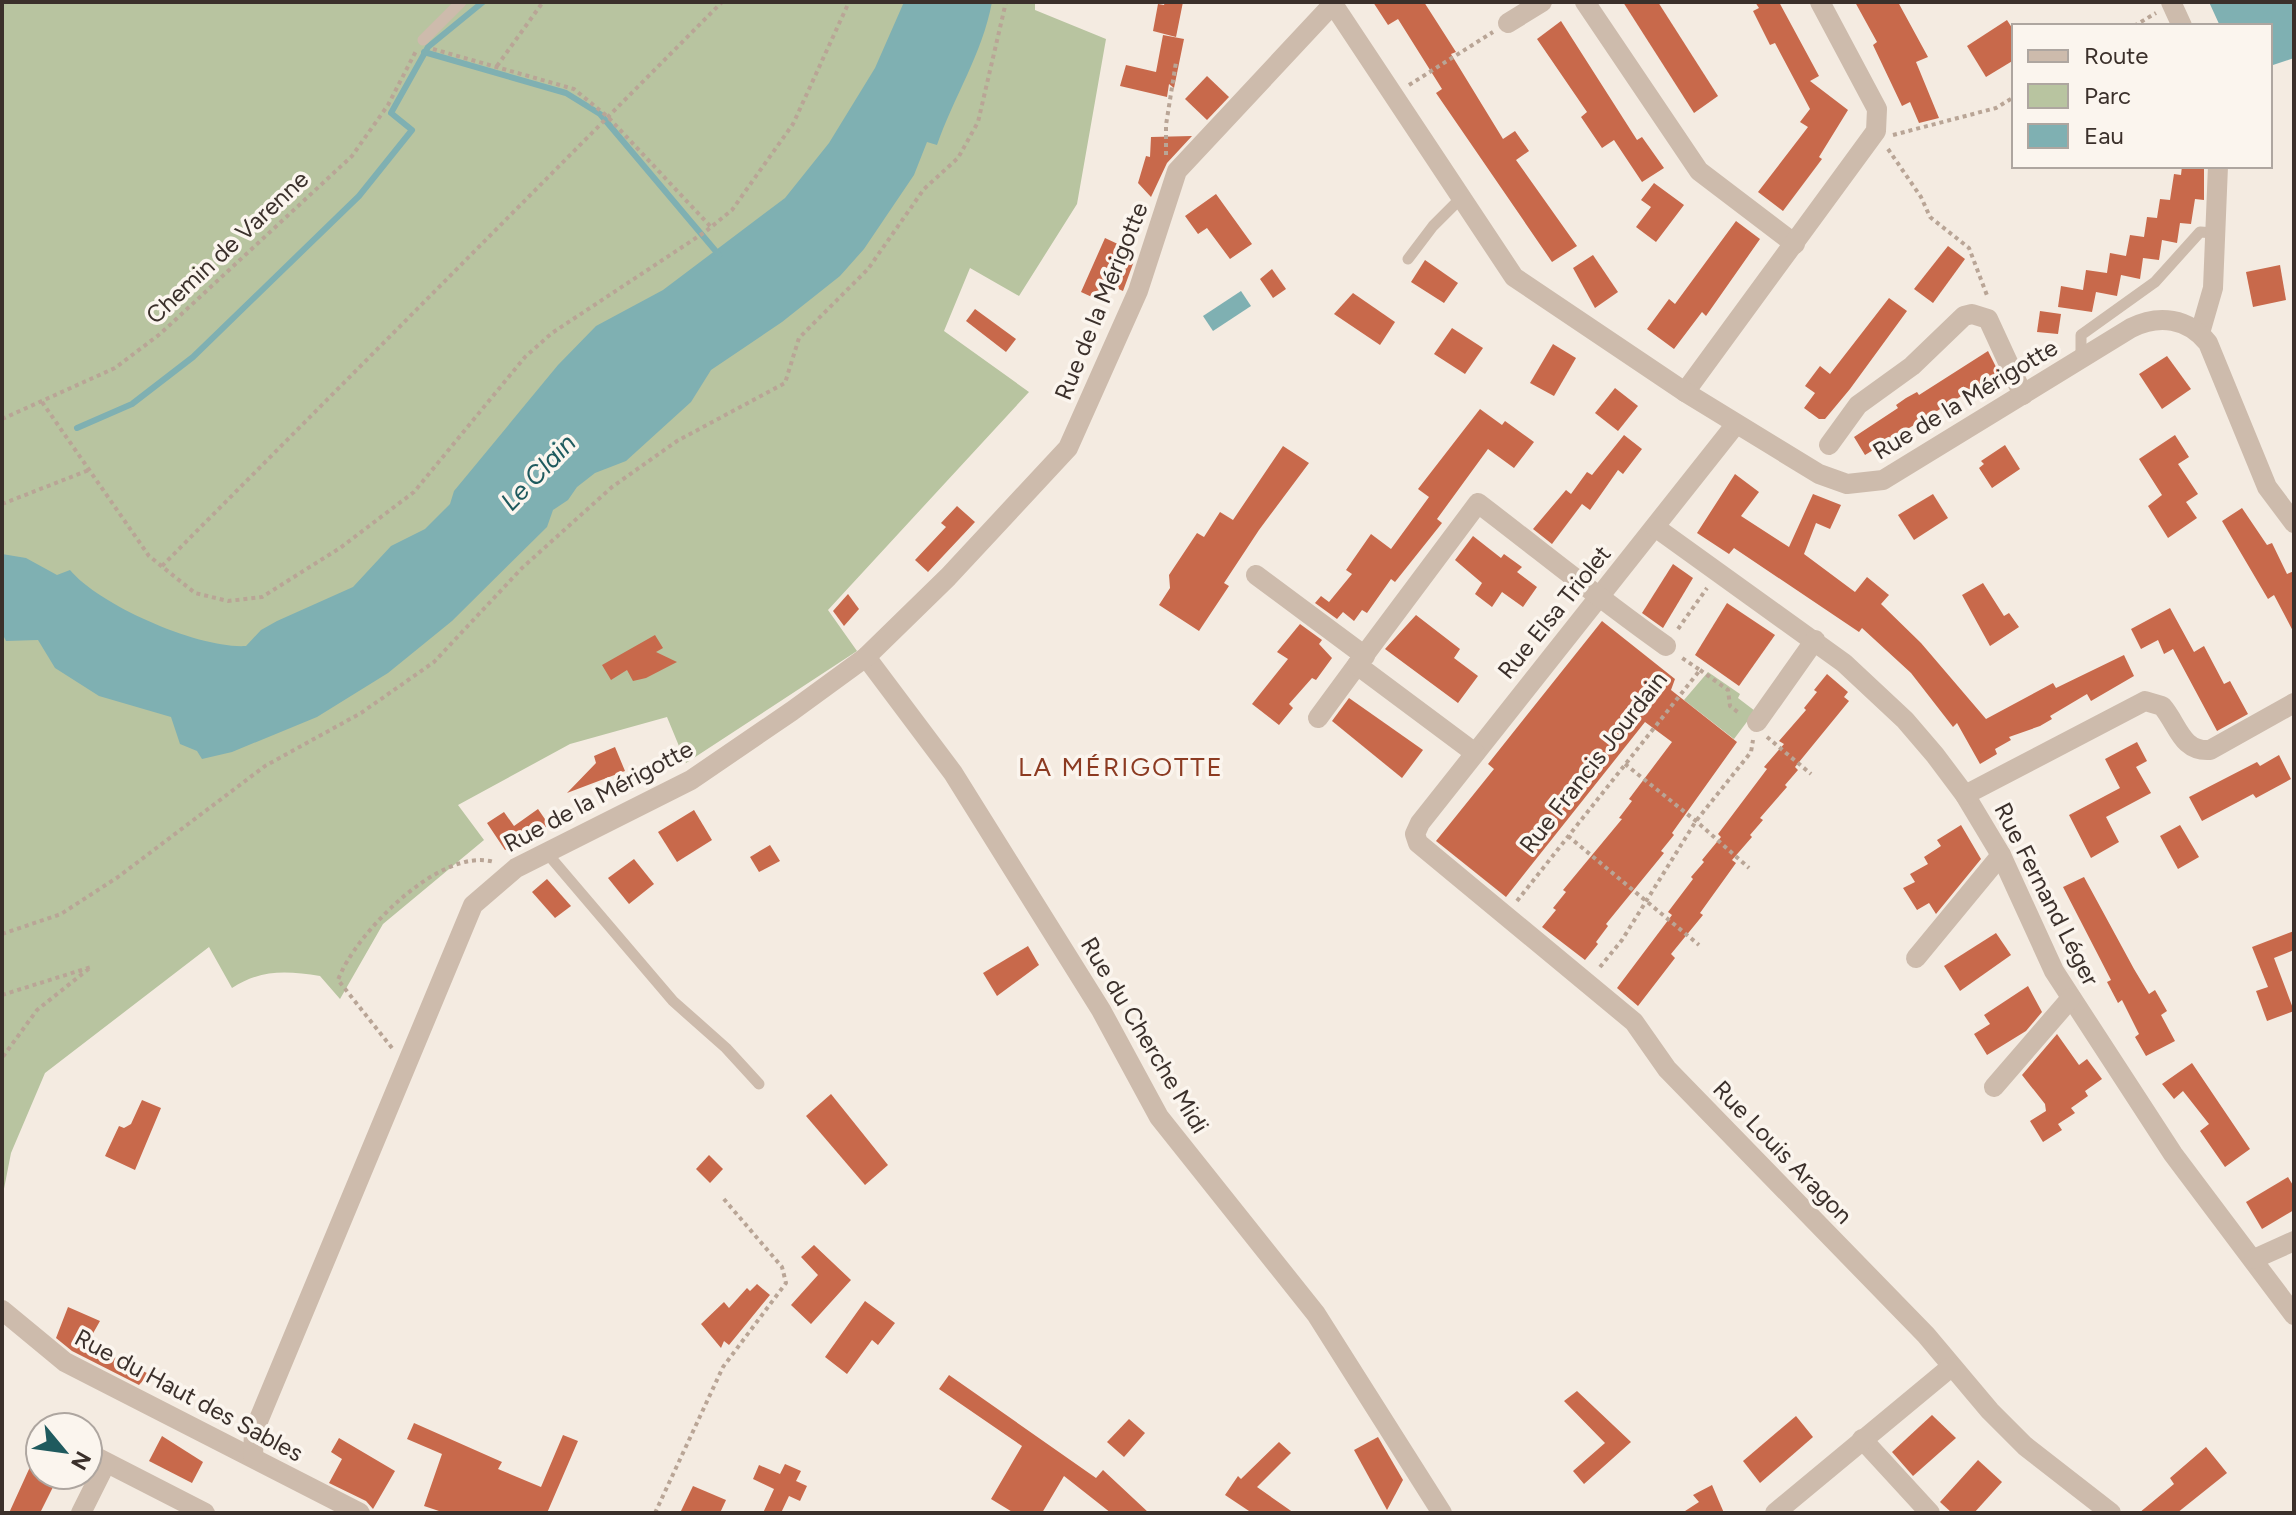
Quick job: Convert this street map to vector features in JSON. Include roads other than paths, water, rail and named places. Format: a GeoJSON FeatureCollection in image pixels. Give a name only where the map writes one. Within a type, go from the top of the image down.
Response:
{"type":"FeatureCollection","features":[{"type":"Feature","properties":{"kind":"street"},"geometry":{"type":"LineString","coordinates":[[1508,23],[1542,2]]}},
{"type":"Feature","properties":{"kind":"street"},"geometry":{"type":"LineString","coordinates":[[1585,2],[1699,171],[1795,244]]}},
{"type":"Feature","properties":{"kind":"street"},"geometry":{"type":"LineString","coordinates":[[1685,392],[1871,141],[1878,120],[1873,100],[1820,2]]}},
{"type":"Feature","properties":{"kind":"street"},"geometry":{"type":"LineString","coordinates":[[2171,2],[2181,24]]}},
{"type":"Feature","properties":{"kind":"street","name":"Rue de la Mérigotte"},"geometry":{"type":"LineString","coordinates":[[253,1456],[254,1431],[473,905],[516,868],[691,780],[866,657],[948,577],[1068,448],[1138,291],[1177,171],[1333,3],[1514,277],[1685,392],[1819,474],[1858,485],[1892,476],[2131,328],[2153,320],[2179,321],[2200,333]]}},
{"type":"Feature","properties":{"kind":"street"},"geometry":{"type":"LineString","coordinates":[[2218,168],[2213,288],[2200,333],[2214,357],[2267,487],[2294,523]]}},
{"type":"Feature","properties":{"kind":"street"},"geometry":{"type":"LineString","coordinates":[[1829,445],[1858,405],[1912,366],[1957,321],[1972,314],[1988,319],[2023,395]]}},
{"type":"Feature","properties":{"kind":"street","name":"Rue Elsa Triolet"},"geometry":{"type":"LineString","coordinates":[[1415,834],[1475,753],[1736,424]]}},
{"type":"Feature","properties":{"kind":"street"},"geometry":{"type":"LineString","coordinates":[[1318,718],[1478,503],[1581,580],[1598,598],[1666,646]]}},
{"type":"Feature","properties":{"kind":"street","name":"Rue Fernand Léger"},"geometry":{"type":"LineString","coordinates":[[1655,527],[1712,580],[1815,640],[1905,720],[1965,795],[2001,855],[2040,944],[2071,998],[2173,1154],[2294,1315]]}},
{"type":"Feature","properties":{"kind":"street"},"geometry":{"type":"LineString","coordinates":[[1256,575],[1475,753]]}},
{"type":"Feature","properties":{"kind":"street"},"geometry":{"type":"LineString","coordinates":[[1756,724],[1815,640]]}},
{"type":"Feature","properties":{"kind":"street","name":"Rue du Cherche Midi"},"geometry":{"type":"LineString","coordinates":[[866,657],[953,773],[1101,1010],[1159,1117],[1316,1314],[1442,1513]]}},
{"type":"Feature","properties":{"kind":"street"},"geometry":{"type":"LineString","coordinates":[[1965,795],[2145,701],[2162,706],[2184,740],[2200,750],[2210,750],[2294,703]]}},
{"type":"Feature","properties":{"kind":"street","name":"Rue Louis Aragon"},"geometry":{"type":"LineString","coordinates":[[1415,834],[1424,850],[1588,981],[1643,1031],[1667,1069],[1926,1335],[1951,1367],[2025,1446],[2108,1512]]}},
{"type":"Feature","properties":{"kind":"street"},"geometry":{"type":"LineString","coordinates":[[1916,958],[2001,855]]}},
{"type":"Feature","properties":{"kind":"street"},"geometry":{"type":"LineString","coordinates":[[1994,1087],[2071,998]]}},
{"type":"Feature","properties":{"kind":"street"},"geometry":{"type":"LineString","coordinates":[[2254,1259],[2294,1241]]}},
{"type":"Feature","properties":{"kind":"street","name":"Rue du Haut des Sables"},"geometry":{"type":"LineString","coordinates":[[2,1310],[65,1362],[360,1513]]}},
{"type":"Feature","properties":{"kind":"street"},"geometry":{"type":"LineString","coordinates":[[1775,1513],[1951,1367]]}},
{"type":"Feature","properties":{"kind":"street"},"geometry":{"type":"LineString","coordinates":[[1862,1439],[1930,1513]]}},
{"type":"Feature","properties":{"kind":"street"},"geometry":{"type":"LineString","coordinates":[[104,1462],[205,1513]]}},
{"type":"Feature","properties":{"kind":"street"},"geometry":{"type":"LineString","coordinates":[[81,1513],[87,1491]]}},
{"type":"Feature","properties":{"kind":"lane"},"geometry":{"type":"LineString","coordinates":[[426,44],[461,2]]}},
{"type":"Feature","properties":{"kind":"lane"},"geometry":{"type":"LineString","coordinates":[[1408,259],[1433,226],[1463,196]]}},
{"type":"Feature","properties":{"kind":"lane"},"geometry":{"type":"LineString","coordinates":[[2081,359],[2081,335],[2155,282],[2200,232],[2215,233]]}},
{"type":"Feature","properties":{"kind":"lane"},"geometry":{"type":"LineString","coordinates":[[546,852],[673,1001],[726,1048],[759,1084]]}},
{"type":"Feature","properties":{"kind":"water","name":"Le Clain"},"geometry":{"type":"Polygon","coordinates":[[[904,2],[992,2],[982,40],[937,145],[927,142],[914,175],[864,249],[840,276],[782,322],[711,370],[691,402],[626,461],[595,473],[577,487],[568,500],[553,510],[547,527],[452,621],[388,673],[317,717],[232,752],[202,759],[197,751],[180,744],[171,717],[99,696],[55,668],[38,640],[6,641],[2,633],[2,554],[26,558],[57,575],[70,570],[84,584],[127,611],[178,633],[226,645],[246,646],[261,630],[277,621],[353,587],[391,546],[425,529],[450,504],[454,491],[558,365],[596,326],[663,290],[785,198],[829,143],[875,68],[904,2]]]}},
{"type":"Feature","properties":{"kind":"water"},"geometry":{"type":"Polygon","coordinates":[[[2209,2],[2294,2],[2294,58],[2272,65],[2272,24],[2219,24],[2209,2]]]}},
{"type":"Feature","properties":{"kind":"water"},"geometry":{"type":"Polygon","coordinates":[[[1241,291],[1251,306],[1213,331],[1203,316],[1241,291]]]}},
{"type":"Feature","properties":{"kind":"waterway"},"geometry":{"type":"LineString","coordinates":[[77,428],[132,404],[193,357],[359,196],[412,130],[391,113],[428,47],[483,2]]}},
{"type":"Feature","properties":{"kind":"waterway"},"geometry":{"type":"LineString","coordinates":[[424,52],[566,93],[600,114],[719,255]]}},
{"type":"Feature","properties":{"kind":"district","name":"LA MÉRIGOTTE"},"geometry":{"type":"Point","coordinates":[1121,767]}}]}
